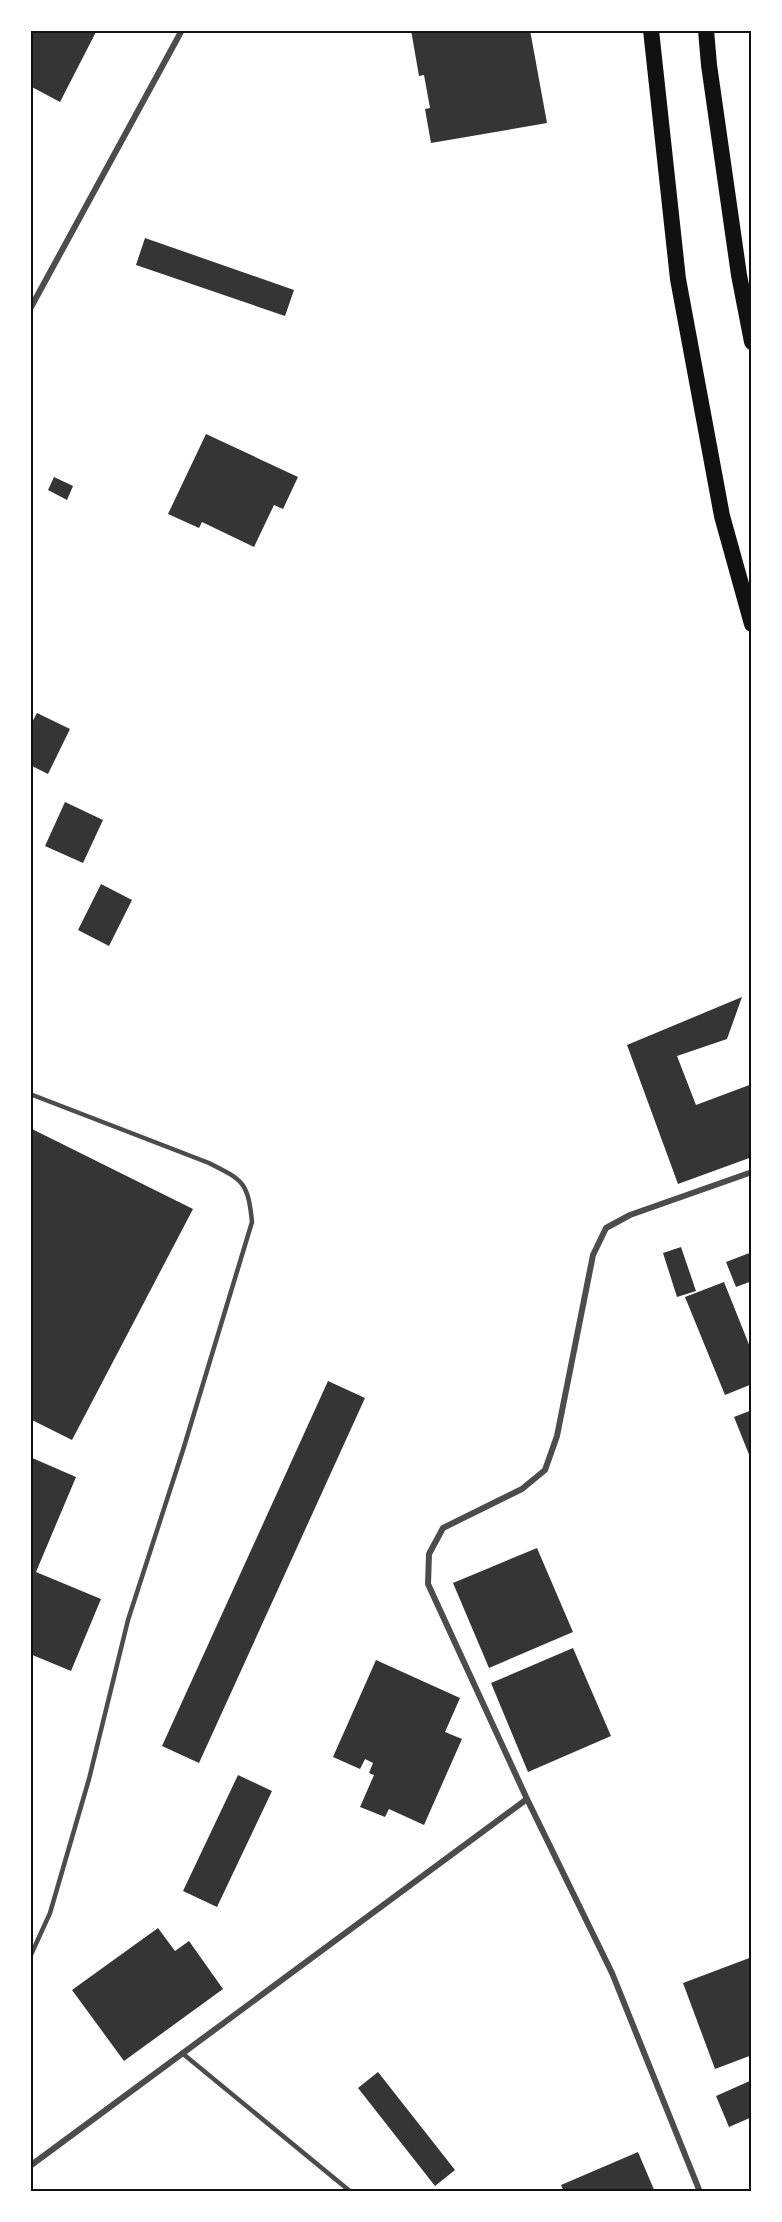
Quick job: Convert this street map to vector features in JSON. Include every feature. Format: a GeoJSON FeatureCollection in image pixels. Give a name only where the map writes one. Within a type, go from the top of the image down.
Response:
{"type":"FeatureCollection","features":[{"type":"Feature","properties":{"kind":"highway"},"geometry":{"type":"LineString","coordinates":[[651,30],[678,279],[722,516],[752,624]]}},
{"type":"Feature","properties":{"kind":"highway"},"geometry":{"type":"LineString","coordinates":[[706,30],[737,263],[752,342]]}},
{"type":"Feature","properties":{"kind":"street"},"geometry":{"type":"LineString","coordinates":[[30,309],[182,30]]}},
{"type":"Feature","properties":{"kind":"street"},"geometry":{"type":"LineString","coordinates":[[700,2192],[612,1973],[527,1799],[429,1584],[429,1554],[443,1528],[522,1489],[545,1470],[557,1436],[593,1255],[606,1228],[630,1215],[752,1172]]}},
{"type":"Feature","properties":{"kind":"street"},"geometry":{"type":"LineString","coordinates":[[30,2166],[527,1799]]}},
{"type":"Feature","properties":{"kind":"lane"},"geometry":{"type":"LineString","coordinates":[[30,1094],[209,1163],[237,1177],[249,1196],[252,1222],[183,1450],[128,1620],[89,1779],[50,1913],[30,1958]]}},
{"type":"Feature","properties":{"kind":"lane"},"geometry":{"type":"LineString","coordinates":[[182,2053],[351,2192]]}},
{"type":"Feature","properties":{"kind":"building"},"geometry":{"type":"Polygon","coordinates":[[[30,30],[97,30],[60,102],[30,86],[30,30]]]}},
{"type":"Feature","properties":{"kind":"building"},"geometry":{"type":"Polygon","coordinates":[[[411,30],[530,30],[547,123],[431,143],[425,109],[430,108],[424,75],[419,76],[411,30]]]}},
{"type":"Feature","properties":{"kind":"building"},"geometry":{"type":"Polygon","coordinates":[[[145,238],[294,290],[285,316],[136,265],[145,238]]]}},
{"type":"Feature","properties":{"kind":"building"},"geometry":{"type":"Polygon","coordinates":[[[206,434],[298,477],[283,509],[274,505],[254,547],[202,522],[199,528],[168,514],[206,434]]]}},
{"type":"Feature","properties":{"kind":"building"},"geometry":{"type":"Polygon","coordinates":[[[54,477],[73,486],[67,500],[48,490],[54,477]]]}},
{"type":"Feature","properties":{"kind":"building"},"geometry":{"type":"Polygon","coordinates":[[[37,713],[70,729],[48,774],[30,765],[30,726],[37,713]]]}},
{"type":"Feature","properties":{"kind":"building"},"geometry":{"type":"Polygon","coordinates":[[[65,802],[103,820],[83,863],[45,846],[65,802]]]}},
{"type":"Feature","properties":{"kind":"building"},"geometry":{"type":"Polygon","coordinates":[[[101,884],[132,900],[109,946],[78,930],[101,884]]]}},
{"type":"Feature","properties":{"kind":"building"},"geometry":{"type":"Polygon","coordinates":[[[742,997],[727,1039],[677,1056],[696,1105],[752,1084],[752,1157],[678,1184],[627,1045],[742,997]]]}},
{"type":"Feature","properties":{"kind":"building"},"geometry":{"type":"Polygon","coordinates":[[[30,1128],[193,1209],[72,1440],[30,1419],[30,1128]]]}},
{"type":"Feature","properties":{"kind":"building"},"geometry":{"type":"Polygon","coordinates":[[[681,1247],[696,1291],[677,1297],[663,1253],[681,1247]]]}},
{"type":"Feature","properties":{"kind":"building"},"geometry":{"type":"Polygon","coordinates":[[[752,1252],[752,1281],[736,1287],[726,1262],[752,1252]]]}},
{"type":"Feature","properties":{"kind":"building"},"geometry":{"type":"Polygon","coordinates":[[[724,1282],[752,1352],[752,1384],[725,1395],[685,1297],[724,1282]]]}},
{"type":"Feature","properties":{"kind":"building"},"geometry":{"type":"Polygon","coordinates":[[[328,1381],[365,1398],[199,1763],[162,1746],[328,1381]]]}},
{"type":"Feature","properties":{"kind":"building"},"geometry":{"type":"Polygon","coordinates":[[[752,1410],[752,1462],[734,1417],[752,1410]]]}},
{"type":"Feature","properties":{"kind":"building"},"geometry":{"type":"Polygon","coordinates":[[[30,1457],[76,1477],[36,1572],[101,1599],[71,1671],[30,1654],[30,1457]]]}},
{"type":"Feature","properties":{"kind":"building"},"geometry":{"type":"Polygon","coordinates":[[[537,1548],[573,1632],[489,1668],[453,1583],[537,1548]]]}},
{"type":"Feature","properties":{"kind":"building"},"geometry":{"type":"Polygon","coordinates":[[[573,1648],[611,1736],[528,1772],[491,1683],[573,1648]]]}},
{"type":"Feature","properties":{"kind":"building"},"geometry":{"type":"Polygon","coordinates":[[[376,1660],[460,1698],[445,1732],[462,1739],[424,1825],[389,1809],[385,1817],[360,1807],[374,1775],[369,1773],[373,1763],[365,1759],[360,1769],[333,1757],[376,1660]]]}},
{"type":"Feature","properties":{"kind":"building"},"geometry":{"type":"Polygon","coordinates":[[[238,1775],[272,1791],[217,1907],[183,1891],[238,1775]]]}},
{"type":"Feature","properties":{"kind":"building"},"geometry":{"type":"Polygon","coordinates":[[[158,1928],[175,1951],[189,1941],[223,1989],[124,2061],[72,1990],[158,1928]]]}},
{"type":"Feature","properties":{"kind":"building"},"geometry":{"type":"Polygon","coordinates":[[[752,1957],[752,2055],[715,2069],[683,1983],[752,1957]]]}},
{"type":"Feature","properties":{"kind":"building"},"geometry":{"type":"Polygon","coordinates":[[[378,2072],[455,2170],[435,2186],[358,2088],[378,2072]]]}},
{"type":"Feature","properties":{"kind":"building"},"geometry":{"type":"Polygon","coordinates":[[[752,2080],[752,2117],[729,2127],[716,2096],[752,2080]]]}},
{"type":"Feature","properties":{"kind":"building"},"geometry":{"type":"Polygon","coordinates":[[[638,2152],[655,2192],[564,2192],[561,2185],[638,2152]]]}}]}
